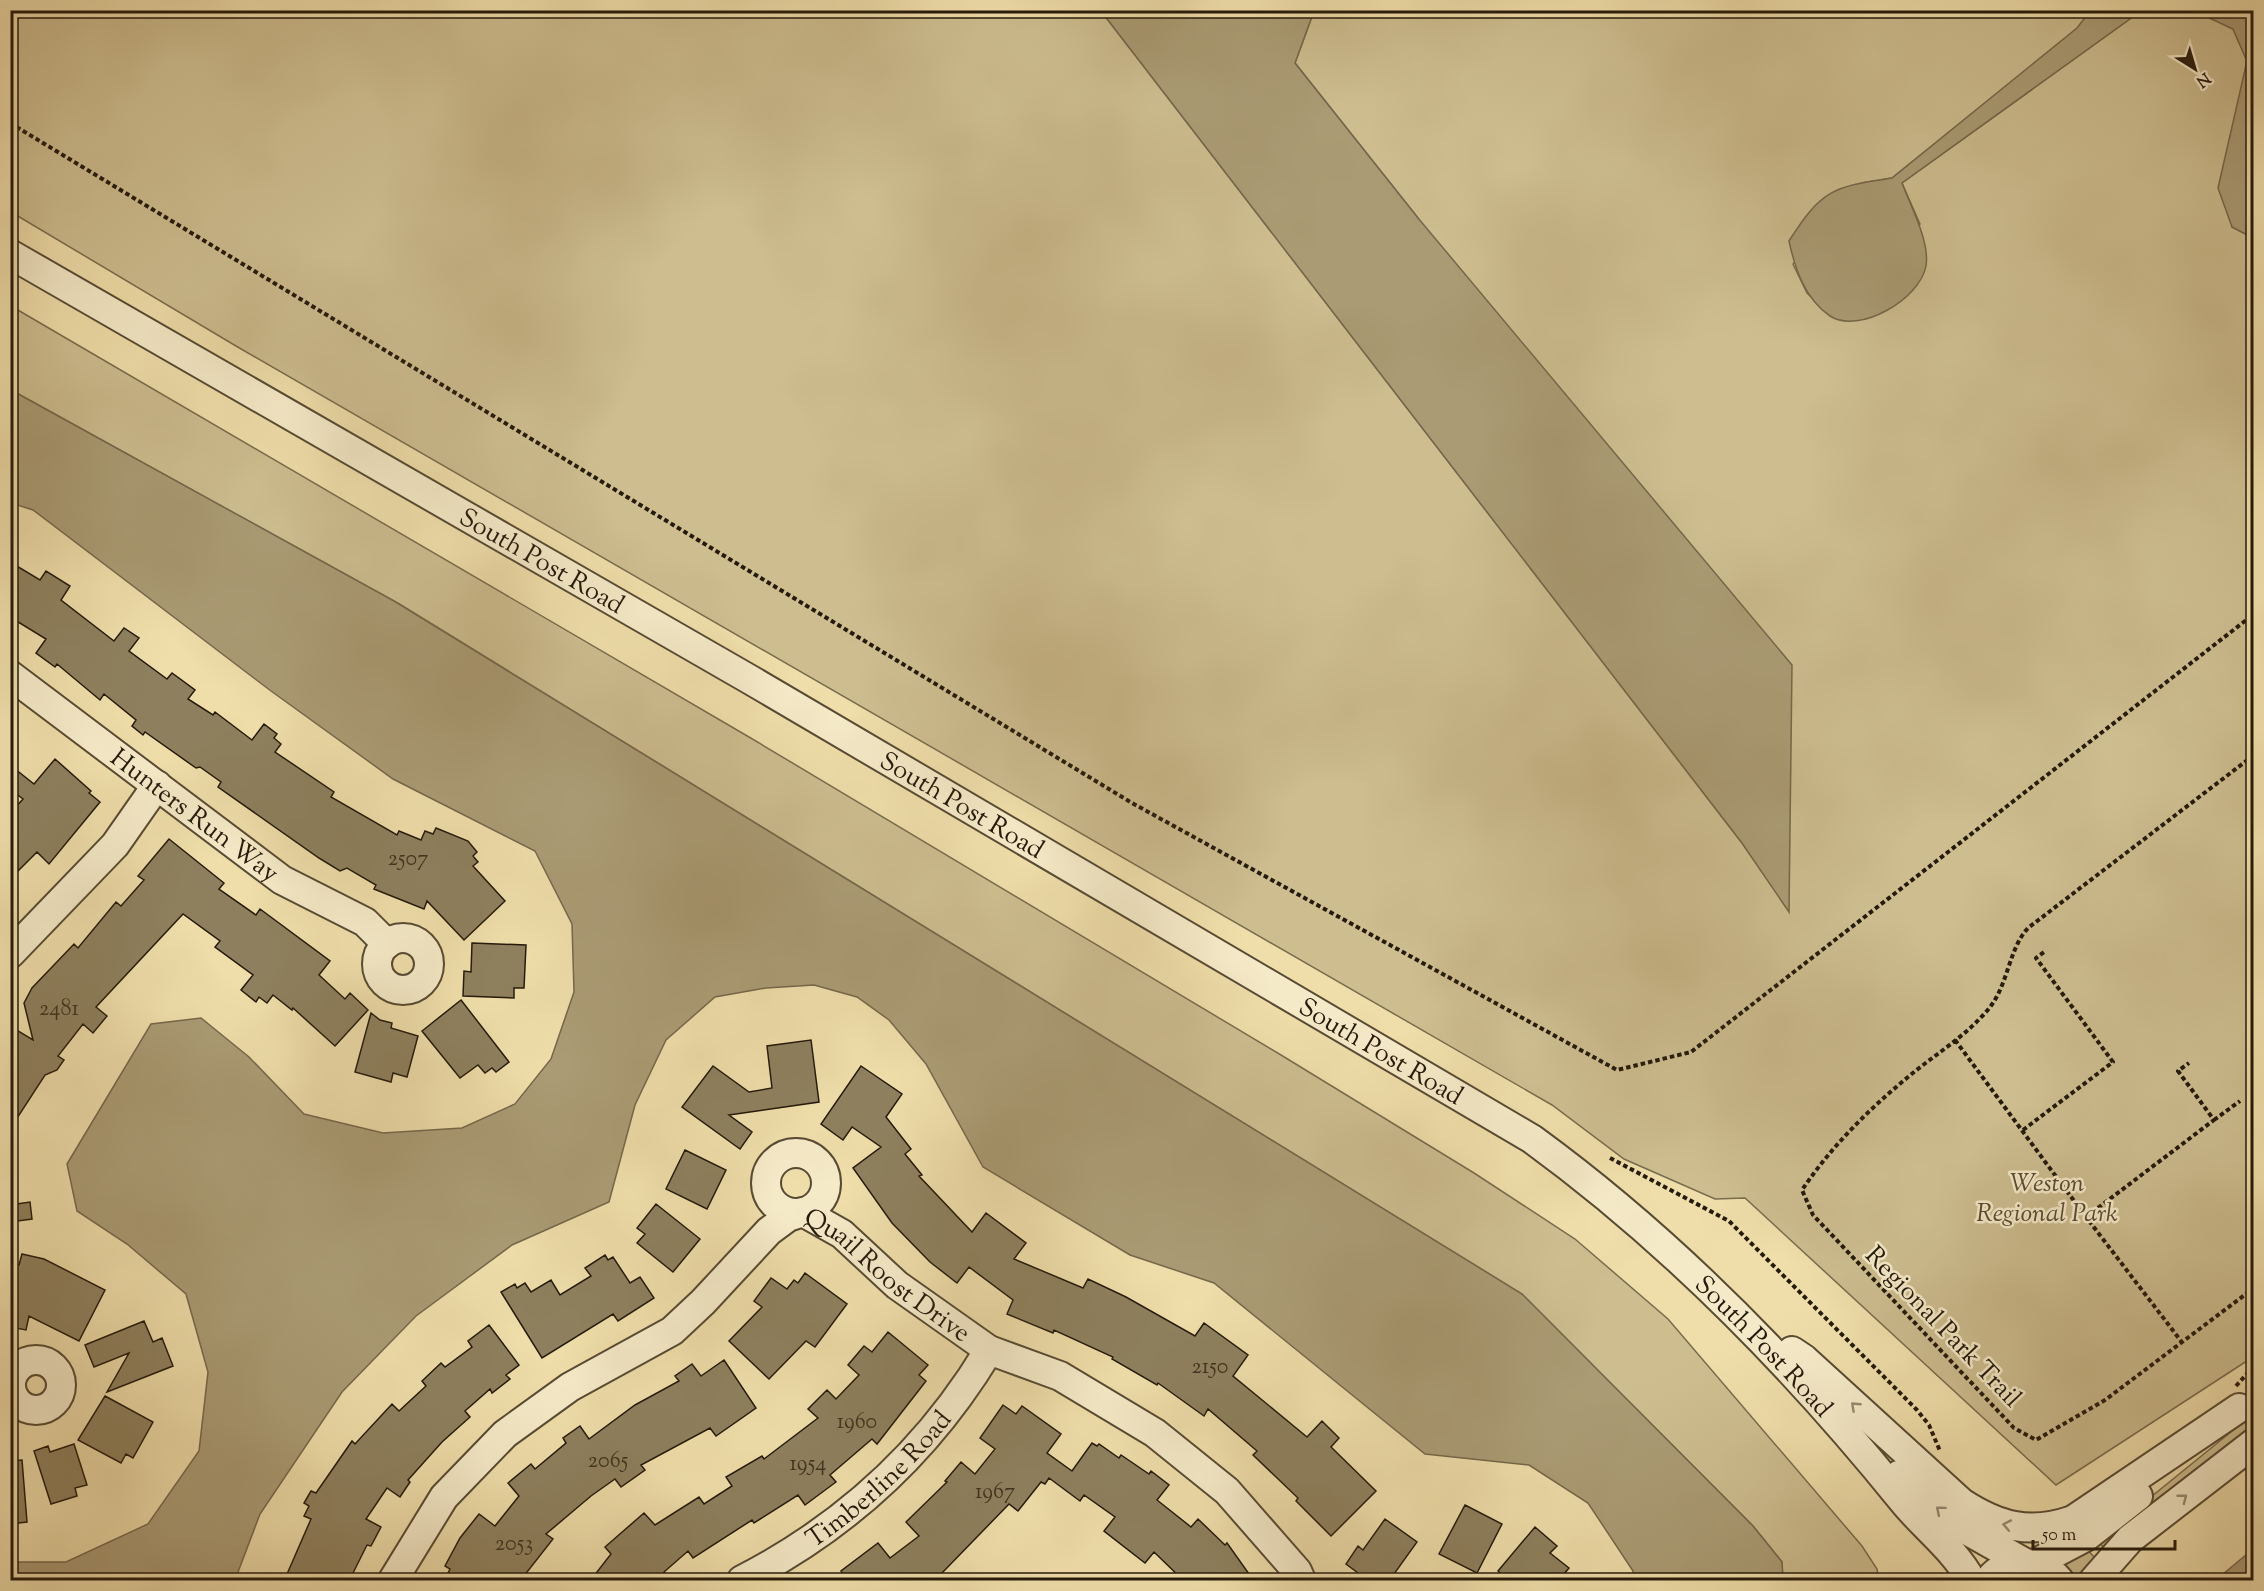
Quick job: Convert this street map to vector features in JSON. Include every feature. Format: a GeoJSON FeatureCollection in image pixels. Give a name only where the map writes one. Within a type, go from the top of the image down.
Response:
{"type":"FeatureCollection","features":[{"type":"Feature","properties":{"kind":"street","name":"South Post Road"},"geometry":{"type":"LineString","coordinates":[[10,254],[769,691],[1532,1139],[1622,1209],[1746,1324],[1852,1437],[1917,1518],[1952,1552],[1971,1581]]}},
{"type":"Feature","properties":{"kind":"street","name":"Hunters Run Way"},"geometry":{"type":"LineString","coordinates":[[10,675],[282,880],[365,922],[387,944]]}},
{"type":"Feature","properties":{"kind":"street"},"geometry":{"type":"LineString","coordinates":[[10,954],[115,845],[157,785]]}},
{"type":"Feature","properties":{"kind":"street","name":"Quail Roost Drive"},"geometry":{"type":"LineString","coordinates":[[393,1581],[444,1497],[506,1434],[570,1387],[672,1331],[769,1231],[788,1217],[803,1212],[842,1234],[890,1280],[989,1350],[1060,1376],[1155,1433],[1227,1491],[1297,1571],[1301,1581]]}},
{"type":"Feature","properties":{"kind":"street"},"geometry":{"type":"LineString","coordinates":[[1746,1324],[1804,1359],[1962,1503],[1981,1516],[2013,1526],[2052,1527],[2073,1520],[2242,1398]]}},
{"type":"Feature","properties":{"kind":"street","name":"Timberline Road"},"geometry":{"type":"LineString","coordinates":[[742,1581],[787,1558],[863,1502],[918,1449],[966,1389],[989,1350]]}},
{"type":"Feature","properties":{"kind":"street"},"geometry":{"type":"LineString","coordinates":[[1989,1581],[2002,1569],[2029,1564],[2102,1526],[2242,1398]]}},
{"type":"Feature","properties":{"kind":"street","name":"South Post Road"},"geometry":{"type":"LineString","coordinates":[[1852,1437],[1943,1513],[1970,1532],[2029,1564],[2046,1569],[2059,1581]]}},
{"type":"Feature","properties":{"kind":"street"},"geometry":{"type":"LineString","coordinates":[[2094,1581],[2130,1539],[2253,1443]]}},
{"type":"Feature","properties":{"kind":"path"},"geometry":{"type":"LineString","coordinates":[[10,123],[1132,803],[1617,1070],[1691,1052],[2253,614]]}},
{"type":"Feature","properties":{"kind":"path"},"geometry":{"type":"LineString","coordinates":[[2181,1341],[1955,1040],[1984,1015],[1996,1000],[2021,935],[2028,928],[2253,755]]}},
{"type":"Feature","properties":{"kind":"path"},"geometry":{"type":"LineString","coordinates":[[2023,1130],[2113,1062],[2036,958],[2044,952]]}},
{"type":"Feature","properties":{"kind":"path","name":"Regional Park Trail"},"geometry":{"type":"LineString","coordinates":[[1955,1040],[1862,1118],[1821,1162],[1802,1190],[1813,1215],[2014,1428],[2036,1440],[2105,1400],[2253,1288]]}},
{"type":"Feature","properties":{"kind":"path"},"geometry":{"type":"LineString","coordinates":[[2189,1064],[2178,1071],[2214,1120]]}},
{"type":"Feature","properties":{"kind":"path"},"geometry":{"type":"LineString","coordinates":[[2086,1217],[2240,1101]]}},
{"type":"Feature","properties":{"kind":"path"},"geometry":{"type":"LineString","coordinates":[[1610,1158],[1729,1221],[1917,1410],[1936,1438],[1941,1453]]}},
{"type":"Feature","properties":{"kind":"path"},"geometry":{"type":"LineString","coordinates":[[2242,1398],[2253,1366]]}},
{"type":"Feature","properties":{"kind":"green space","name":"Weston Regional Park"},"geometry":{"type":"Polygon","coordinates":[[[11,11],[1101,11],[1742,843],[1789,911],[1418,218],[1295,63],[1314,11],[2090,11],[2078,28],[1892,178],[1862,183],[1793,264],[1807,293],[1832,317],[1920,224],[1902,183],[2141,11],[2195,11],[2233,29],[2247,61],[2236,113],[2232,227],[2254,238],[2253,1357],[2056,1485],[1745,1198],[1715,1199],[1624,1159],[1552,1105],[236,346],[11,212],[11,11]]]}},
{"type":"Feature","properties":{"kind":"green space"},"geometry":{"type":"Polygon","coordinates":[[[11,306],[749,737],[1281,1055],[1474,1173],[1575,1239],[1668,1319],[1862,1546],[1877,1569],[1879,1580],[1783,1580],[1782,1562],[1753,1526],[1522,1294],[401,605],[11,390],[11,306]]]}},
{"type":"Feature","properties":{"kind":"green space"},"geometry":{"type":"Polygon","coordinates":[[[2253,1414],[2253,1427],[2163,1498],[2105,1550],[2098,1540],[2253,1414]]]}},
{"type":"Feature","properties":{"kind":"green space"},"geometry":{"type":"Polygon","coordinates":[[[2086,1548],[2095,1558],[2081,1580],[2076,1580],[2059,1559],[2086,1548]]]}},
{"type":"Feature","properties":{"kind":"shaded area"},"geometry":{"type":"Polygon","coordinates":[[[1101,11],[1314,11],[1295,63],[1418,218],[1792,665],[1789,912],[1742,843],[1101,11]]]}},
{"type":"Feature","properties":{"kind":"shaded area"},"geometry":{"type":"Polygon","coordinates":[[[2090,11],[2141,11],[1902,183],[1925,246],[1926,266],[1913,290],[1887,311],[1856,321],[1842,321],[1821,309],[1802,283],[1789,241],[1811,210],[1831,193],[1842,188],[1892,178],[2077,28],[2090,11]]]}},
{"type":"Feature","properties":{"kind":"shaded area"},"geometry":{"type":"Polygon","coordinates":[[[2195,11],[2253,11],[2253,238],[2232,227],[2218,188],[2247,61],[2233,29],[2195,11]]]}},
{"type":"Feature","properties":{"kind":"shaded area"},"geometry":{"type":"Polygon","coordinates":[[[11,390],[394,601],[1522,1294],[1753,1526],[1782,1562],[1783,1580],[1633,1580],[1633,1571],[1588,1503],[1529,1465],[1425,1454],[1214,1283],[1130,1255],[983,1167],[926,1064],[889,1020],[857,997],[814,985],[766,988],[715,997],[666,1040],[635,1105],[609,1202],[512,1245],[416,1316],[342,1392],[260,1514],[235,1580],[11,1580],[11,1562],[66,1562],[148,1524],[199,1451],[208,1372],[186,1294],[127,1244],[77,1211],[67,1164],[151,1024],[201,1018],[249,1057],[304,1114],[383,1133],[462,1128],[515,1104],[551,1059],[574,992],[572,924],[535,851],[393,779],[271,691],[33,510],[11,503],[11,390]]]}},
{"type":"Feature","properties":{"kind":"shaded area"},"geometry":{"type":"Polygon","coordinates":[[[2253,1549],[2253,1580],[2216,1580],[2253,1549]]]}},
{"type":"Feature","properties":{"kind":"building"},"geometry":{"type":"Polygon","coordinates":[[[10,562],[40,580],[46,571],[70,586],[61,600],[114,641],[124,628],[139,638],[129,651],[167,679],[172,673],[195,690],[188,699],[213,715],[215,712],[252,740],[264,724],[277,734],[274,738],[281,744],[275,752],[334,792],[331,797],[397,835],[399,831],[421,840],[425,831],[433,834],[436,828],[468,841],[477,852],[473,856],[478,862],[473,866],[505,901],[464,940],[427,901],[424,909],[374,889],[376,885],[347,868],[340,871],[319,858],[218,787],[221,782],[200,767],[196,768],[145,732],[143,735],[132,726],[136,720],[104,694],[100,700],[57,664],[55,667],[36,653],[46,639],[10,617],[10,562]]]}},
{"type":"Feature","properties":{"kind":"building"},"geometry":{"type":"Polygon","coordinates":[[[55,759],[100,802],[49,864],[37,852],[10,879],[10,813],[23,799],[10,789],[10,765],[34,784],[55,759]]]}},
{"type":"Feature","properties":{"kind":"building"},"geometry":{"type":"Polygon","coordinates":[[[169,839],[224,883],[219,889],[256,915],[260,909],[330,961],[319,975],[345,999],[350,993],[368,1010],[335,1046],[293,1008],[292,1010],[273,995],[267,1003],[259,997],[256,1002],[241,990],[253,975],[215,947],[220,941],[183,914],[96,1007],[107,1016],[93,1033],[83,1024],[58,1056],[64,1060],[57,1070],[45,1075],[10,1129],[10,1026],[33,1040],[24,1003],[32,988],[74,944],[78,948],[116,902],[121,906],[144,880],[138,876],[169,839]]]}},
{"type":"Feature","properties":{"kind":"building"},"geometry":{"type":"Polygon","coordinates":[[[472,943],[526,945],[524,988],[514,988],[514,998],[463,996],[464,971],[471,972],[472,943]]]}},
{"type":"Feature","properties":{"kind":"building"},"geometry":{"type":"Polygon","coordinates":[[[461,1000],[509,1062],[496,1072],[492,1068],[485,1073],[478,1065],[460,1078],[422,1031],[461,1000]]]}},
{"type":"Feature","properties":{"kind":"building"},"geometry":{"type":"Polygon","coordinates":[[[371,1013],[380,1020],[392,1023],[391,1028],[418,1036],[407,1077],[393,1073],[391,1082],[355,1072],[371,1013]]]}},
{"type":"Feature","properties":{"kind":"building"},"geometry":{"type":"Polygon","coordinates":[[[811,1040],[819,1102],[729,1115],[752,1132],[740,1149],[682,1107],[713,1066],[749,1092],[772,1088],[767,1046],[811,1040]]]}},
{"type":"Feature","properties":{"kind":"building"},"geometry":{"type":"Polygon","coordinates":[[[861,1066],[902,1094],[886,1117],[911,1149],[905,1154],[922,1175],[919,1176],[972,1232],[986,1213],[1026,1243],[1014,1259],[1083,1288],[1088,1279],[1126,1297],[1195,1336],[1204,1323],[1248,1355],[1233,1376],[1307,1437],[1322,1421],[1339,1438],[1331,1447],[1376,1491],[1331,1536],[1296,1501],[1298,1498],[1253,1455],[1257,1451],[1208,1409],[1204,1416],[1158,1383],[1157,1385],[1112,1359],[1113,1357],[1054,1330],[1053,1333],[1007,1314],[1013,1300],[969,1267],[957,1283],[930,1262],[892,1223],[853,1168],[881,1147],[852,1127],[843,1140],[821,1124],[861,1066]]]}},
{"type":"Feature","properties":{"kind":"building"},"geometry":{"type":"Polygon","coordinates":[[[685,1150],[726,1170],[707,1209],[666,1189],[685,1150]]]}},
{"type":"Feature","properties":{"kind":"building"},"geometry":{"type":"Polygon","coordinates":[[[30,1202],[32,1219],[10,1222],[10,1205],[30,1202]]]}},
{"type":"Feature","properties":{"kind":"building"},"geometry":{"type":"Polygon","coordinates":[[[656,1204],[700,1239],[673,1272],[637,1243],[645,1234],[637,1228],[656,1204]]]}},
{"type":"Feature","properties":{"kind":"building"},"geometry":{"type":"Polygon","coordinates":[[[22,1254],[44,1259],[105,1290],[79,1341],[29,1316],[26,1330],[10,1327],[10,1264],[19,1265],[22,1254]]]}},
{"type":"Feature","properties":{"kind":"building"},"geometry":{"type":"Polygon","coordinates":[[[605,1255],[608,1260],[613,1257],[630,1283],[640,1277],[654,1298],[618,1321],[613,1314],[542,1358],[501,1292],[515,1284],[517,1288],[525,1283],[531,1292],[551,1280],[560,1295],[591,1276],[585,1268],[605,1255]]]}},
{"type":"Feature","properties":{"kind":"building"},"geometry":{"type":"Polygon","coordinates":[[[805,1273],[847,1304],[815,1347],[806,1341],[769,1379],[729,1341],[762,1307],[754,1301],[771,1278],[787,1289],[794,1280],[798,1283],[805,1273]]]}},
{"type":"Feature","properties":{"kind":"building"},"geometry":{"type":"Polygon","coordinates":[[[144,1321],[153,1342],[162,1338],[173,1366],[107,1392],[129,1353],[94,1367],[85,1345],[144,1321]]]}},
{"type":"Feature","properties":{"kind":"building"},"geometry":{"type":"Polygon","coordinates":[[[489,1325],[519,1365],[506,1375],[510,1379],[492,1393],[490,1389],[465,1411],[470,1417],[442,1442],[408,1480],[410,1482],[400,1497],[387,1488],[366,1519],[381,1527],[371,1546],[367,1545],[349,1581],[284,1581],[311,1519],[304,1516],[309,1506],[304,1503],[311,1491],[316,1493],[352,1441],[355,1444],[392,1404],[399,1411],[426,1386],[422,1381],[441,1363],[445,1367],[472,1347],[468,1341],[489,1325]]]}},
{"type":"Feature","properties":{"kind":"building"},"geometry":{"type":"Polygon","coordinates":[[[888,1332],[928,1365],[919,1375],[926,1381],[877,1444],[872,1439],[830,1475],[836,1482],[805,1505],[798,1495],[754,1523],[752,1520],[693,1558],[688,1551],[664,1572],[672,1581],[590,1581],[611,1554],[605,1547],[644,1513],[655,1525],[699,1497],[704,1504],[732,1486],[726,1477],[762,1456],[764,1459],[818,1418],[808,1409],[827,1390],[836,1399],[859,1375],[848,1365],[864,1346],[872,1352],[888,1332]]]}},
{"type":"Feature","properties":{"kind":"building"},"geometry":{"type":"Polygon","coordinates":[[[724,1360],[756,1408],[716,1436],[710,1428],[641,1465],[645,1470],[621,1487],[615,1479],[591,1496],[546,1534],[553,1539],[520,1581],[444,1581],[450,1569],[445,1566],[460,1538],[479,1514],[495,1526],[519,1496],[508,1483],[531,1464],[535,1469],[566,1443],[563,1438],[580,1426],[589,1439],[635,1405],[679,1381],[675,1376],[692,1364],[701,1376],[724,1360]]]}},
{"type":"Feature","properties":{"kind":"building"},"geometry":{"type":"Polygon","coordinates":[[[105,1396],[153,1422],[133,1458],[126,1454],[121,1463],[78,1440],[105,1396]]]}},
{"type":"Feature","properties":{"kind":"building"},"geometry":{"type":"Polygon","coordinates":[[[1003,1405],[1016,1414],[1022,1406],[1061,1434],[1047,1453],[1072,1471],[1092,1443],[1097,1446],[1099,1444],[1119,1458],[1121,1455],[1149,1474],[1151,1471],[1169,1485],[1157,1500],[1191,1527],[1198,1519],[1225,1545],[1227,1543],[1254,1581],[1184,1581],[1154,1552],[1145,1563],[1104,1531],[1115,1517],[1084,1495],[1080,1501],[1049,1478],[1045,1484],[1041,1482],[1018,1511],[1009,1504],[941,1574],[946,1581],[847,1581],[841,1571],[878,1543],[890,1558],[919,1536],[906,1522],[947,1482],[945,1481],[961,1462],[975,1474],[995,1449],[980,1438],[1003,1405]]]}},
{"type":"Feature","properties":{"kind":"building"},"geometry":{"type":"Polygon","coordinates":[[[74,1444],[87,1485],[75,1488],[77,1496],[51,1504],[34,1451],[48,1446],[50,1452],[74,1444]]]}},
{"type":"Feature","properties":{"kind":"building"},"geometry":{"type":"Polygon","coordinates":[[[22,1460],[27,1522],[10,1524],[10,1461],[22,1460]]]}},
{"type":"Feature","properties":{"kind":"building"},"geometry":{"type":"Polygon","coordinates":[[[1465,1505],[1502,1524],[1477,1573],[1439,1554],[1465,1505]]]}},
{"type":"Feature","properties":{"kind":"building"},"geometry":{"type":"Polygon","coordinates":[[[1385,1519],[1417,1542],[1389,1581],[1369,1581],[1346,1564],[1358,1546],[1363,1550],[1385,1519]]]}},
{"type":"Feature","properties":{"kind":"building"},"geometry":{"type":"Polygon","coordinates":[[[1535,1527],[1557,1546],[1550,1553],[1569,1568],[1558,1581],[1509,1581],[1498,1571],[1535,1527]]]}}]}
